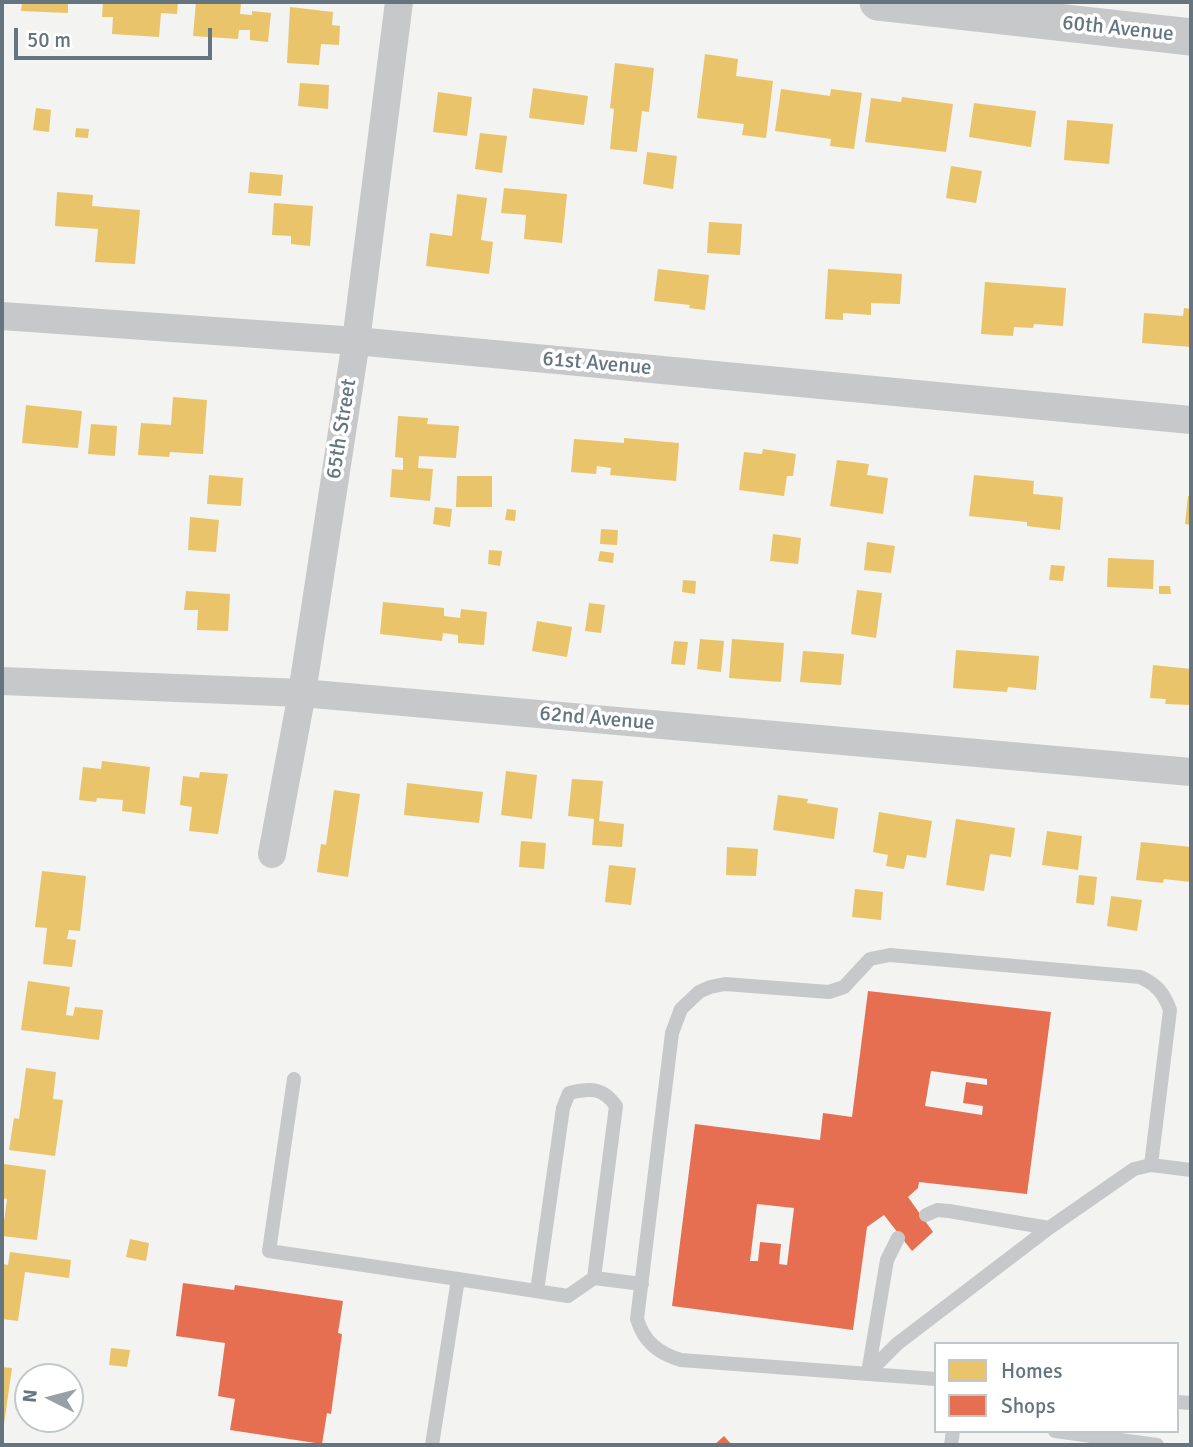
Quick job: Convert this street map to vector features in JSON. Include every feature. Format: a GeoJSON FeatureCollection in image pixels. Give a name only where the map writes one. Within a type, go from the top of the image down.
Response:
{"type":"FeatureCollection","features":[{"type":"Feature","properties":{"kind":"street","name":"65th Street"},"geometry":{"type":"LineString","coordinates":[[272,854],[302,693],[356,341],[399,2]]}},
{"type":"Feature","properties":{"kind":"street","name":"60th Avenue"},"geometry":{"type":"LineString","coordinates":[[878,2],[1191,37]]}},
{"type":"Feature","properties":{"kind":"street","name":"61st Avenue"},"geometry":{"type":"LineString","coordinates":[[2,316],[356,341],[1191,421]]}},
{"type":"Feature","properties":{"kind":"street","name":"62nd Avenue"},"geometry":{"type":"LineString","coordinates":[[3,687],[302,693],[1191,772]]}},
{"type":"Feature","properties":{"kind":"lane"},"geometry":{"type":"LineString","coordinates":[[934,1379],[681,1360],[663,1354],[647,1341],[637,1319],[672,1033],[681,1009],[699,992],[725,984],[829,992],[844,987],[870,959],[890,955],[1140,977],[1154,983],[1170,1010],[1151,1165]]}},
{"type":"Feature","properties":{"kind":"lane"},"geometry":{"type":"LineString","coordinates":[[294,1079],[269,1251],[568,1296],[594,1278],[642,1284]]}},
{"type":"Feature","properties":{"kind":"lane"},"geometry":{"type":"LineString","coordinates":[[537,1291],[563,1108],[569,1093],[590,1089],[609,1096],[616,1106],[594,1278]]}},
{"type":"Feature","properties":{"kind":"lane"},"geometry":{"type":"LineString","coordinates":[[868,1373],[897,1344],[1049,1228],[1134,1169],[1151,1165],[1191,1170]]}},
{"type":"Feature","properties":{"kind":"lane"},"geometry":{"type":"LineString","coordinates":[[926,1215],[937,1210],[949,1211],[1049,1228]]}},
{"type":"Feature","properties":{"kind":"lane"},"geometry":{"type":"LineString","coordinates":[[868,1373],[887,1260],[898,1238]]}},
{"type":"Feature","properties":{"kind":"lane"},"geometry":{"type":"LineString","coordinates":[[432,1445],[458,1279]]}},
{"type":"Feature","properties":{"kind":"lane"},"geometry":{"type":"LineString","coordinates":[[1070,1433],[1157,1445]]}},
{"type":"Feature","properties":{"kind":"building: Homes"},"geometry":{"type":"Polygon","coordinates":[[[22,2],[68,2],[68,13],[21,11],[22,2]]]}},
{"type":"Feature","properties":{"kind":"building: Homes"},"geometry":{"type":"Polygon","coordinates":[[[103,2],[178,2],[177,14],[161,13],[159,37],[112,34],[113,17],[102,17],[103,2]]]}},
{"type":"Feature","properties":{"kind":"building: Homes"},"geometry":{"type":"Polygon","coordinates":[[[196,2],[241,3],[240,14],[252,15],[252,11],[271,13],[268,42],[250,40],[250,30],[239,30],[238,39],[193,36],[196,2]]]}},
{"type":"Feature","properties":{"kind":"building: Homes"},"geometry":{"type":"Polygon","coordinates":[[[290,7],[333,12],[332,25],[340,26],[339,45],[321,44],[319,65],[287,63],[290,7]]]}},
{"type":"Feature","properties":{"kind":"building: Homes"},"geometry":{"type":"Polygon","coordinates":[[[705,54],[738,59],[736,76],[773,81],[766,138],[742,135],[744,124],[697,118],[705,54]]]}},
{"type":"Feature","properties":{"kind":"building: Homes"},"geometry":{"type":"Polygon","coordinates":[[[615,63],[654,68],[649,112],[642,111],[637,152],[610,149],[614,109],[610,108],[615,63]]]}},
{"type":"Feature","properties":{"kind":"building: Homes"},"geometry":{"type":"Polygon","coordinates":[[[300,83],[329,85],[328,109],[298,106],[300,83]]]}},
{"type":"Feature","properties":{"kind":"building: Homes"},"geometry":{"type":"Polygon","coordinates":[[[533,88],[588,96],[584,125],[529,118],[533,88]]]}},
{"type":"Feature","properties":{"kind":"building: Homes"},"geometry":{"type":"Polygon","coordinates":[[[781,89],[830,96],[831,89],[862,93],[854,149],[830,146],[831,139],[775,131],[781,89]]]}},
{"type":"Feature","properties":{"kind":"building: Homes"},"geometry":{"type":"Polygon","coordinates":[[[438,92],[472,97],[467,136],[433,132],[438,92]]]}},
{"type":"Feature","properties":{"kind":"building: Homes"},"geometry":{"type":"Polygon","coordinates":[[[902,97],[953,104],[946,152],[865,142],[871,98],[901,102],[902,97]]]}},
{"type":"Feature","properties":{"kind":"building: Homes"},"geometry":{"type":"Polygon","coordinates":[[[974,103],[1036,111],[1031,147],[969,137],[974,103]]]}},
{"type":"Feature","properties":{"kind":"building: Homes"},"geometry":{"type":"Polygon","coordinates":[[[36,108],[51,110],[49,132],[33,130],[36,108]]]}},
{"type":"Feature","properties":{"kind":"building: Homes"},"geometry":{"type":"Polygon","coordinates":[[[1067,120],[1113,124],[1109,164],[1064,160],[1067,120]]]}},
{"type":"Feature","properties":{"kind":"building: Homes"},"geometry":{"type":"Polygon","coordinates":[[[76,128],[89,129],[88,138],[75,137],[76,128]]]}},
{"type":"Feature","properties":{"kind":"building: Homes"},"geometry":{"type":"Polygon","coordinates":[[[480,133],[507,136],[502,173],[475,169],[480,133]]]}},
{"type":"Feature","properties":{"kind":"building: Homes"},"geometry":{"type":"Polygon","coordinates":[[[647,152],[677,156],[673,189],[643,184],[647,152]]]}},
{"type":"Feature","properties":{"kind":"building: Homes"},"geometry":{"type":"Polygon","coordinates":[[[951,166],[982,171],[976,203],[946,198],[951,166]]]}},
{"type":"Feature","properties":{"kind":"building: Homes"},"geometry":{"type":"Polygon","coordinates":[[[250,172],[283,175],[281,196],[248,193],[250,172]]]}},
{"type":"Feature","properties":{"kind":"building: Homes"},"geometry":{"type":"Polygon","coordinates":[[[504,188],[567,194],[562,243],[524,239],[526,215],[501,213],[504,188]]]}},
{"type":"Feature","properties":{"kind":"building: Homes"},"geometry":{"type":"Polygon","coordinates":[[[57,192],[93,195],[92,206],[140,210],[135,264],[95,262],[98,229],[55,226],[57,192]]]}},
{"type":"Feature","properties":{"kind":"building: Homes"},"geometry":{"type":"Polygon","coordinates":[[[457,194],[487,198],[481,240],[493,242],[489,274],[426,266],[430,233],[452,236],[457,194]]]}},
{"type":"Feature","properties":{"kind":"building: Homes"},"geometry":{"type":"Polygon","coordinates":[[[274,203],[313,206],[310,246],[291,244],[291,236],[272,235],[274,203]]]}},
{"type":"Feature","properties":{"kind":"building: Homes"},"geometry":{"type":"Polygon","coordinates":[[[709,222],[742,224],[740,255],[707,253],[709,222]]]}},
{"type":"Feature","properties":{"kind":"building: Homes"},"geometry":{"type":"Polygon","coordinates":[[[658,269],[709,275],[705,310],[689,308],[690,305],[654,301],[658,269]]]}},
{"type":"Feature","properties":{"kind":"building: Homes"},"geometry":{"type":"Polygon","coordinates":[[[828,269],[902,274],[900,304],[871,303],[871,315],[843,313],[843,320],[825,319],[828,269]]]}},
{"type":"Feature","properties":{"kind":"building: Homes"},"geometry":{"type":"Polygon","coordinates":[[[985,282],[1066,288],[1063,326],[1034,324],[1033,328],[1014,327],[1013,336],[981,334],[985,282]]]}},
{"type":"Feature","properties":{"kind":"building: Homes"},"geometry":{"type":"Polygon","coordinates":[[[1184,308],[1191,309],[1191,347],[1142,343],[1144,313],[1183,316],[1184,308]]]}},
{"type":"Feature","properties":{"kind":"building: Homes"},"geometry":{"type":"Polygon","coordinates":[[[173,397],[207,400],[203,454],[170,452],[169,457],[138,455],[141,423],[171,425],[173,397]]]}},
{"type":"Feature","properties":{"kind":"building: Homes"},"geometry":{"type":"Polygon","coordinates":[[[26,405],[82,411],[78,448],[22,443],[26,405]]]}},
{"type":"Feature","properties":{"kind":"building: Homes"},"geometry":{"type":"Polygon","coordinates":[[[398,416],[428,418],[427,424],[459,426],[456,458],[419,456],[418,468],[433,469],[430,501],[390,497],[392,469],[403,470],[403,458],[395,457],[398,416]]]}},
{"type":"Feature","properties":{"kind":"building: Homes"},"geometry":{"type":"Polygon","coordinates":[[[91,424],[117,426],[115,456],[88,454],[91,424]]]}},
{"type":"Feature","properties":{"kind":"building: Homes"},"geometry":{"type":"Polygon","coordinates":[[[624,438],[679,443],[676,481],[610,475],[611,468],[597,466],[596,474],[571,472],[574,439],[624,443],[624,438]]]}},
{"type":"Feature","properties":{"kind":"building: Homes"},"geometry":{"type":"Polygon","coordinates":[[[763,449],[796,454],[793,476],[787,476],[784,496],[739,490],[744,452],[762,454],[763,449]]]}},
{"type":"Feature","properties":{"kind":"building: Homes"},"geometry":{"type":"Polygon","coordinates":[[[837,460],[869,464],[867,475],[888,478],[883,514],[830,506],[837,460]]]}},
{"type":"Feature","properties":{"kind":"building: Homes"},"geometry":{"type":"Polygon","coordinates":[[[209,475],[243,478],[241,506],[207,504],[209,475]]]}},
{"type":"Feature","properties":{"kind":"building: Homes"},"geometry":{"type":"Polygon","coordinates":[[[974,475],[1034,481],[1033,494],[1063,497],[1060,530],[1027,526],[1027,522],[969,516],[974,475]]]}},
{"type":"Feature","properties":{"kind":"building: Homes"},"geometry":{"type":"Polygon","coordinates":[[[457,476],[492,476],[492,507],[456,507],[457,476]]]}},
{"type":"Feature","properties":{"kind":"building: Homes"},"geometry":{"type":"Polygon","coordinates":[[[1188,496],[1191,496],[1191,525],[1185,524],[1188,496]]]}},
{"type":"Feature","properties":{"kind":"building: Homes"},"geometry":{"type":"Polygon","coordinates":[[[435,507],[452,509],[450,527],[433,524],[435,507]]]}},
{"type":"Feature","properties":{"kind":"building: Homes"},"geometry":{"type":"Polygon","coordinates":[[[507,509],[516,510],[515,521],[505,520],[507,509]]]}},
{"type":"Feature","properties":{"kind":"building: Homes"},"geometry":{"type":"Polygon","coordinates":[[[190,517],[219,520],[216,552],[188,550],[190,517]]]}},
{"type":"Feature","properties":{"kind":"building: Homes"},"geometry":{"type":"Polygon","coordinates":[[[601,529],[618,530],[617,545],[600,544],[601,529]]]}},
{"type":"Feature","properties":{"kind":"building: Homes"},"geometry":{"type":"Polygon","coordinates":[[[773,534],[801,538],[798,564],[770,561],[773,534]]]}},
{"type":"Feature","properties":{"kind":"building: Homes"},"geometry":{"type":"Polygon","coordinates":[[[867,542],[895,546],[891,573],[864,570],[867,542]]]}},
{"type":"Feature","properties":{"kind":"building: Homes"},"geometry":{"type":"Polygon","coordinates":[[[489,550],[502,551],[500,566],[488,564],[489,550]]]}},
{"type":"Feature","properties":{"kind":"building: Homes"},"geometry":{"type":"Polygon","coordinates":[[[600,551],[614,553],[613,563],[598,561],[600,551]]]}},
{"type":"Feature","properties":{"kind":"building: Homes"},"geometry":{"type":"Polygon","coordinates":[[[1108,558],[1154,560],[1153,589],[1107,587],[1108,558]]]}},
{"type":"Feature","properties":{"kind":"building: Homes"},"geometry":{"type":"Polygon","coordinates":[[[1051,565],[1065,566],[1063,581],[1049,580],[1051,565]]]}},
{"type":"Feature","properties":{"kind":"building: Homes"},"geometry":{"type":"Polygon","coordinates":[[[683,580],[696,581],[695,594],[682,592],[683,580]]]}},
{"type":"Feature","properties":{"kind":"building: Homes"},"geometry":{"type":"Polygon","coordinates":[[[1159,586],[1170,586],[1171,594],[1159,594],[1159,586]]]}},
{"type":"Feature","properties":{"kind":"building: Homes"},"geometry":{"type":"Polygon","coordinates":[[[857,590],[882,593],[876,638],[851,634],[857,590]]]}},
{"type":"Feature","properties":{"kind":"building: Homes"},"geometry":{"type":"Polygon","coordinates":[[[186,591],[230,594],[228,631],[197,630],[198,610],[184,610],[186,591]]]}},
{"type":"Feature","properties":{"kind":"building: Homes"},"geometry":{"type":"Polygon","coordinates":[[[383,602],[444,608],[444,616],[460,618],[461,609],[487,612],[484,645],[458,643],[458,635],[443,633],[442,641],[380,634],[383,602]]]}},
{"type":"Feature","properties":{"kind":"building: Homes"},"geometry":{"type":"Polygon","coordinates":[[[589,603],[605,605],[601,633],[585,631],[589,603]]]}},
{"type":"Feature","properties":{"kind":"building: Homes"},"geometry":{"type":"Polygon","coordinates":[[[537,621],[572,627],[567,657],[532,651],[537,621]]]}},
{"type":"Feature","properties":{"kind":"building: Homes"},"geometry":{"type":"Polygon","coordinates":[[[700,639],[724,641],[721,672],[697,669],[700,639]]]}},
{"type":"Feature","properties":{"kind":"building: Homes"},"geometry":{"type":"Polygon","coordinates":[[[732,639],[784,643],[781,682],[729,678],[732,639]]]}},
{"type":"Feature","properties":{"kind":"building: Homes"},"geometry":{"type":"Polygon","coordinates":[[[674,641],[688,642],[685,665],[671,664],[674,641]]]}},
{"type":"Feature","properties":{"kind":"building: Homes"},"geometry":{"type":"Polygon","coordinates":[[[956,650],[1039,656],[1036,690],[1008,687],[1007,692],[953,688],[956,650]]]}},
{"type":"Feature","properties":{"kind":"building: Homes"},"geometry":{"type":"Polygon","coordinates":[[[803,651],[844,654],[841,685],[800,682],[803,651]]]}},
{"type":"Feature","properties":{"kind":"building: Homes"},"geometry":{"type":"Polygon","coordinates":[[[1153,665],[1191,669],[1191,705],[1165,704],[1166,699],[1150,698],[1153,665]]]}},
{"type":"Feature","properties":{"kind":"building: Homes"},"geometry":{"type":"Polygon","coordinates":[[[102,761],[150,767],[145,814],[122,811],[123,800],[79,800],[83,767],[101,769],[102,761]]]}},
{"type":"Feature","properties":{"kind":"building: Homes"},"geometry":{"type":"Polygon","coordinates":[[[506,771],[537,775],[532,819],[501,815],[506,771]]]}},
{"type":"Feature","properties":{"kind":"building: Homes"},"geometry":{"type":"Polygon","coordinates":[[[200,772],[228,774],[218,834],[189,831],[192,807],[180,805],[183,776],[199,778],[200,772]]]}},
{"type":"Feature","properties":{"kind":"building: Homes"},"geometry":{"type":"Polygon","coordinates":[[[572,779],[603,781],[599,821],[624,824],[622,847],[592,845],[594,819],[568,816],[572,779]]]}},
{"type":"Feature","properties":{"kind":"building: Homes"},"geometry":{"type":"Polygon","coordinates":[[[407,783],[483,792],[479,823],[404,815],[407,783]]]}},
{"type":"Feature","properties":{"kind":"building: Homes"},"geometry":{"type":"Polygon","coordinates":[[[334,790],[360,794],[348,877],[317,872],[321,844],[326,845],[334,790]]]}},
{"type":"Feature","properties":{"kind":"building: Homes"},"geometry":{"type":"Polygon","coordinates":[[[778,795],[808,799],[807,803],[838,808],[834,839],[773,830],[778,795]]]}},
{"type":"Feature","properties":{"kind":"building: Homes"},"geometry":{"type":"Polygon","coordinates":[[[879,812],[932,821],[926,858],[907,855],[904,869],[886,866],[888,855],[873,852],[879,812]]]}},
{"type":"Feature","properties":{"kind":"building: Homes"},"geometry":{"type":"Polygon","coordinates":[[[956,819],[1015,828],[1011,857],[990,854],[984,891],[946,885],[956,819]]]}},
{"type":"Feature","properties":{"kind":"building: Homes"},"geometry":{"type":"Polygon","coordinates":[[[1047,831],[1082,836],[1078,870],[1042,865],[1047,831]]]}},
{"type":"Feature","properties":{"kind":"building: Homes"},"geometry":{"type":"Polygon","coordinates":[[[521,841],[546,843],[544,869],[519,867],[521,841]]]}},
{"type":"Feature","properties":{"kind":"building: Homes"},"geometry":{"type":"Polygon","coordinates":[[[1141,842],[1191,847],[1191,882],[1136,880],[1141,842]]]}},
{"type":"Feature","properties":{"kind":"building: Homes"},"geometry":{"type":"Polygon","coordinates":[[[727,847],[758,849],[756,876],[726,875],[727,847]]]}},
{"type":"Feature","properties":{"kind":"building: Homes"},"geometry":{"type":"Polygon","coordinates":[[[609,865],[636,868],[631,905],[605,902],[609,865]]]}},
{"type":"Feature","properties":{"kind":"building: Homes"},"geometry":{"type":"Polygon","coordinates":[[[42,871],[86,876],[80,931],[69,930],[67,939],[76,940],[72,967],[43,964],[47,928],[35,927],[42,871]]]}},
{"type":"Feature","properties":{"kind":"building: Homes"},"geometry":{"type":"Polygon","coordinates":[[[1079,875],[1097,877],[1094,905],[1076,903],[1079,875]]]}},
{"type":"Feature","properties":{"kind":"building: Homes"},"geometry":{"type":"Polygon","coordinates":[[[855,889],[883,892],[881,920],[852,917],[855,889]]]}},
{"type":"Feature","properties":{"kind":"building: Homes"},"geometry":{"type":"Polygon","coordinates":[[[1111,896],[1142,900],[1137,931],[1107,926],[1111,896]]]}},
{"type":"Feature","properties":{"kind":"building: Homes"},"geometry":{"type":"Polygon","coordinates":[[[28,981],[70,987],[66,1015],[73,1016],[75,1007],[103,1010],[99,1040],[21,1030],[28,981]]]}},
{"type":"Feature","properties":{"kind":"building: Homes"},"geometry":{"type":"Polygon","coordinates":[[[26,1068],[56,1072],[53,1099],[63,1100],[55,1156],[9,1150],[14,1118],[19,1119],[26,1068]]]}},
{"type":"Feature","properties":{"kind":"building: Homes"},"geometry":{"type":"Polygon","coordinates":[[[4,1164],[46,1170],[37,1240],[2,1236],[7,1199],[2,1198],[4,1164]]]}},
{"type":"Feature","properties":{"kind":"building: Homes"},"geometry":{"type":"Polygon","coordinates":[[[130,1239],[149,1243],[146,1261],[126,1257],[130,1239]]]}},
{"type":"Feature","properties":{"kind":"building: Homes"},"geometry":{"type":"Polygon","coordinates":[[[10,1252],[71,1260],[69,1278],[25,1272],[18,1321],[2,1319],[2,1264],[8,1265],[10,1252]]]}},
{"type":"Feature","properties":{"kind":"building: Homes"},"geometry":{"type":"Polygon","coordinates":[[[111,1348],[130,1350],[127,1367],[109,1365],[111,1348]]]}},
{"type":"Feature","properties":{"kind":"building: Homes"},"geometry":{"type":"Polygon","coordinates":[[[2,1367],[12,1368],[3,1431],[2,1431],[2,1367]]]}},
{"type":"Feature","properties":{"kind":"building: Shops"},"geometry":{"type":"Polygon","coordinates":[[[868,991],[1051,1012],[1027,1194],[919,1182],[918,1188],[908,1197],[933,1232],[912,1251],[884,1215],[867,1227],[853,1330],[672,1306],[695,1124],[820,1140],[823,1113],[852,1117],[868,991]],[[931,1071],[925,1106],[982,1115],[983,1106],[963,1103],[966,1082],[987,1085],[987,1079],[931,1071]],[[757,1204],[750,1261],[758,1261],[760,1242],[781,1244],[779,1264],[787,1265],[794,1208],[757,1204]]]}},
{"type":"Feature","properties":{"kind":"building: Shops"},"geometry":{"type":"Polygon","coordinates":[[[183,1283],[234,1290],[235,1285],[343,1301],[338,1333],[342,1334],[331,1414],[327,1413],[322,1444],[230,1430],[235,1399],[218,1396],[225,1343],[176,1336],[183,1283]]]}},
{"type":"Feature","properties":{"kind":"building: Shops"},"geometry":{"type":"Polygon","coordinates":[[[724,1436],[732,1445],[714,1445],[724,1436]]]}}]}
